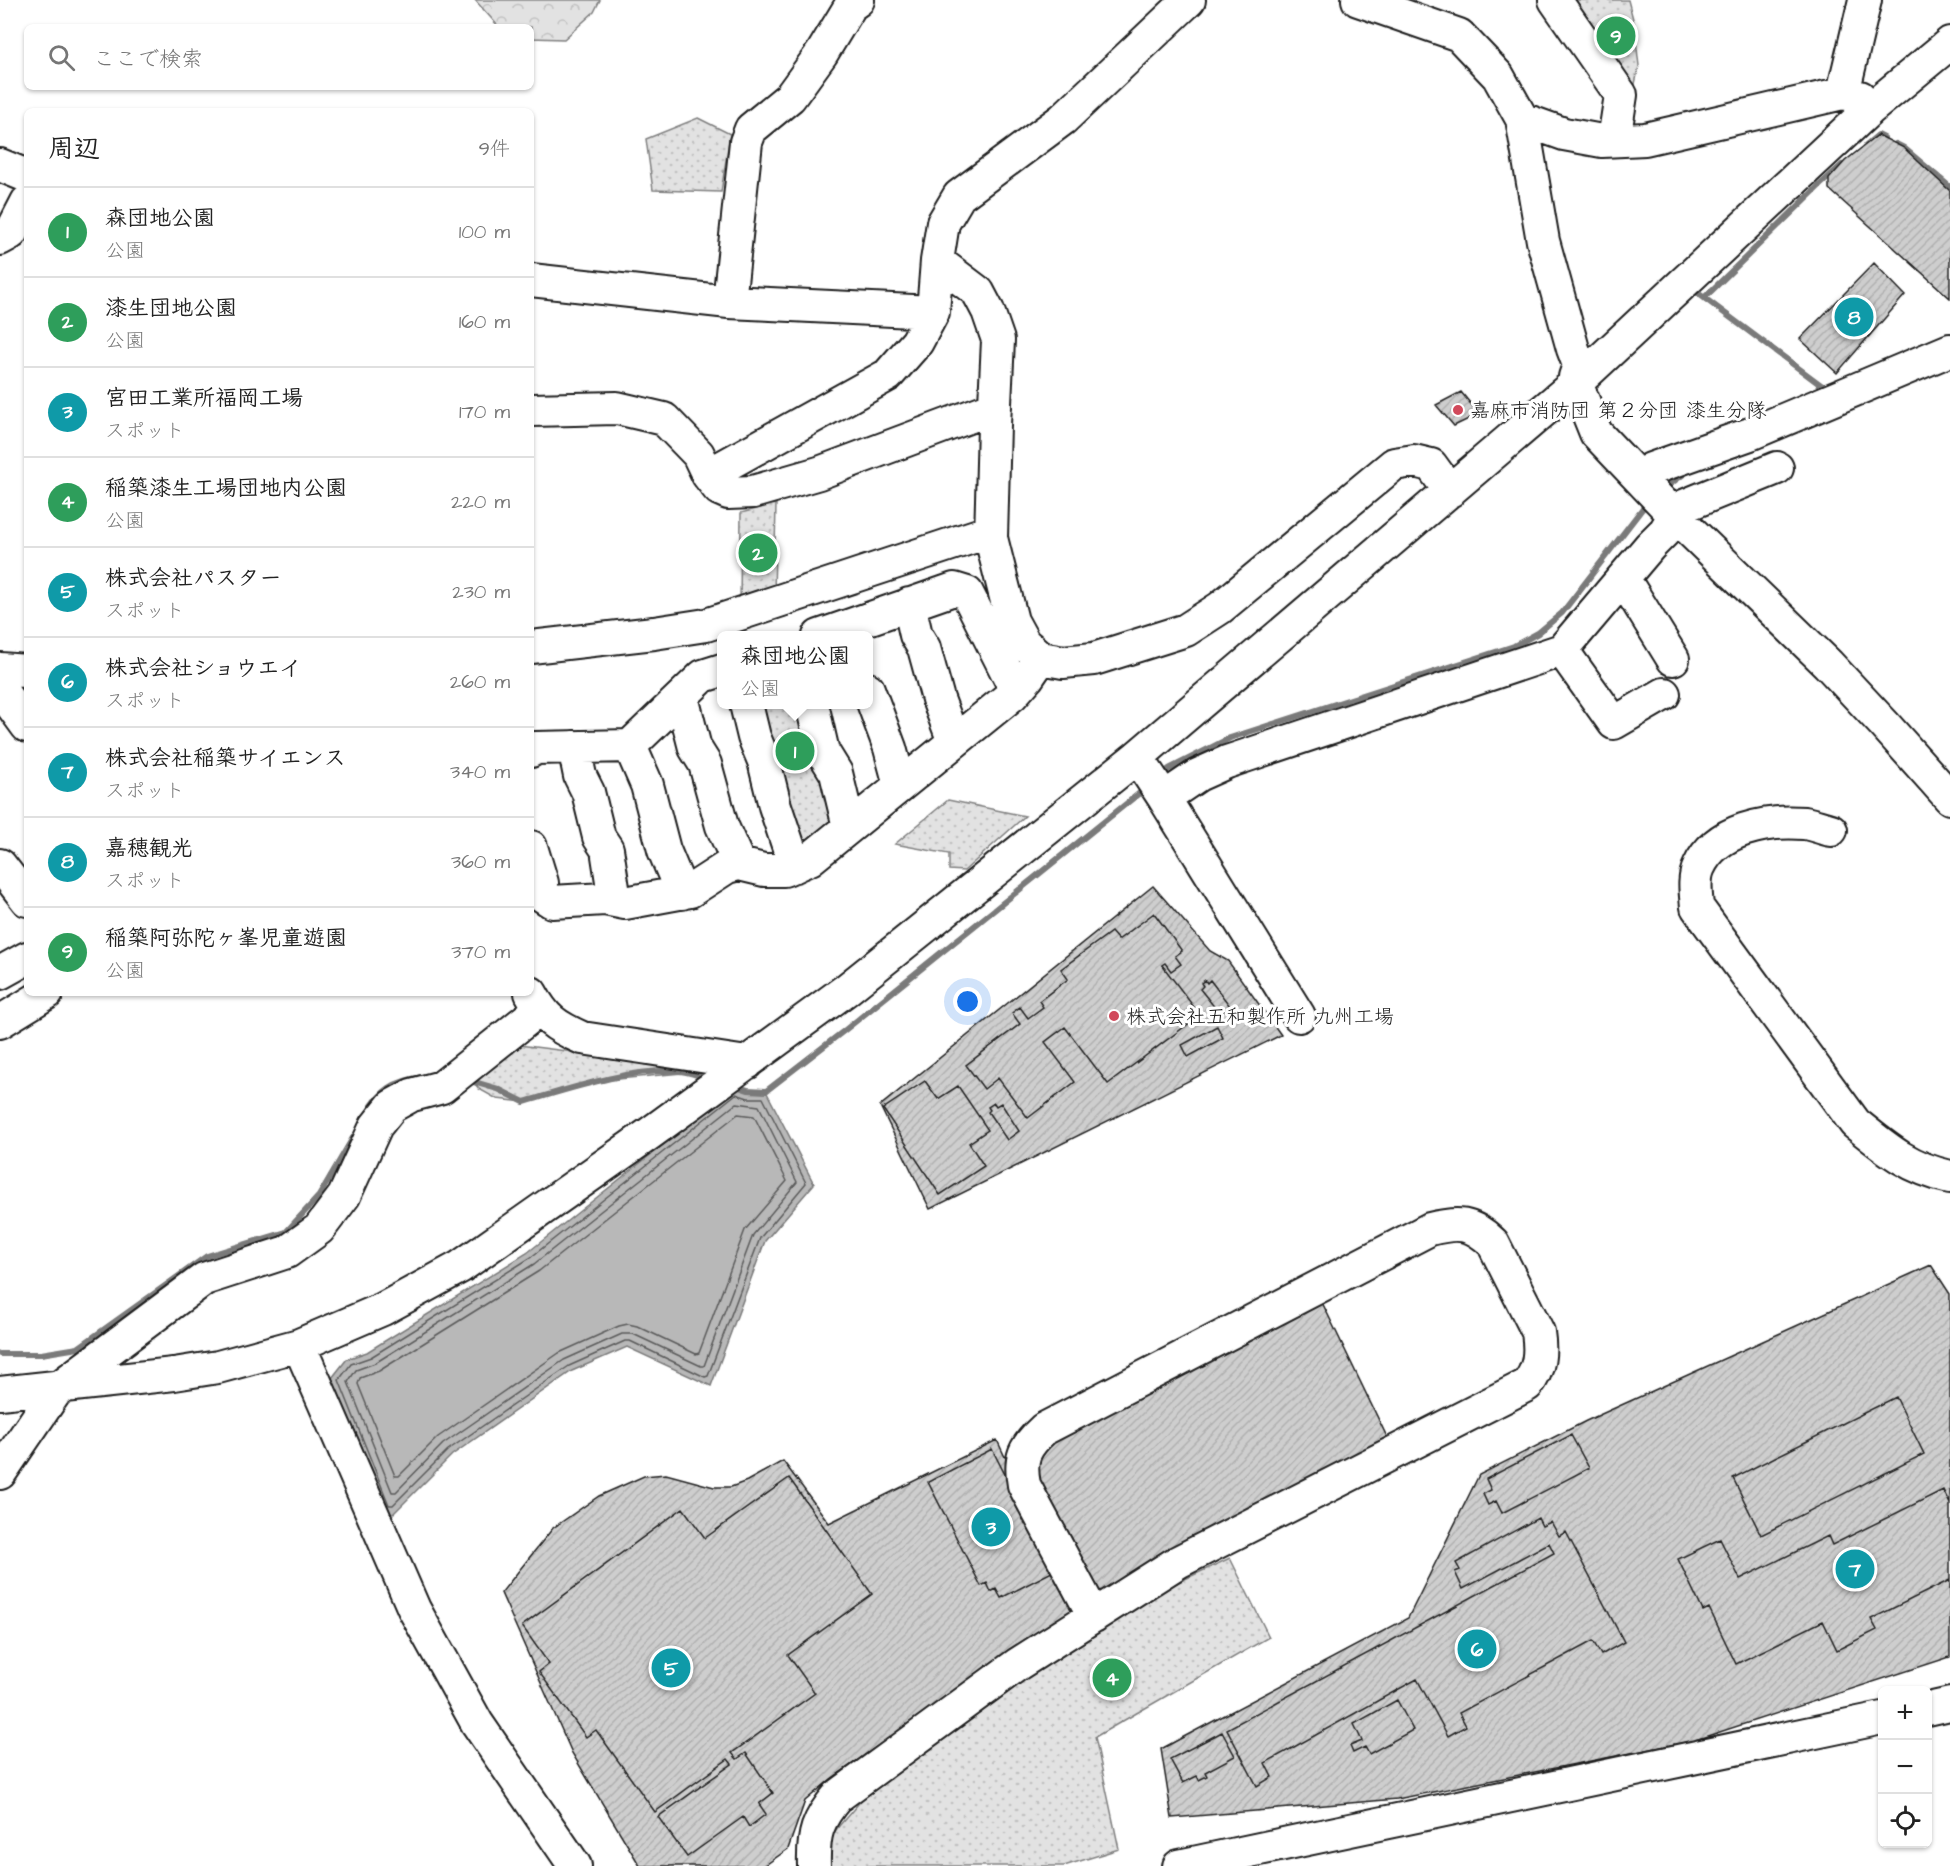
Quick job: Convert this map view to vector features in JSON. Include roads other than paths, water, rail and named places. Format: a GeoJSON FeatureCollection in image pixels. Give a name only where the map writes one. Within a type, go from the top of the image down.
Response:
{"type":"FeatureCollection","features":[{"type":"Feature","properties":{"kind":"street"},"geometry":{"type":"LineString","coordinates":[[729,302],[746,142],[751,129],[790,97],[822,53],[851,5],[858,0]]}},
{"type":"Feature","properties":{"kind":"street"},"geometry":{"type":"LineString","coordinates":[[708,475],[888,375],[917,342],[933,312],[943,223],[959,196],[1063,119],[1189,0]]}},
{"type":"Feature","properties":{"kind":"street"},"geometry":{"type":"LineString","coordinates":[[1358,0],[1459,35],[1498,76],[1521,119],[1543,241],[1572,349],[1579,365],[1575,377],[1576,383],[1596,434],[1675,516],[1828,664],[1950,798]]}},
{"type":"Feature","properties":{"kind":"street"},"geometry":{"type":"LineString","coordinates":[[1555,0],[1621,95],[1614,140]]}},
{"type":"Feature","properties":{"kind":"street"},"geometry":{"type":"LineString","coordinates":[[1843,93],[1865,0]]}},
{"type":"Feature","properties":{"kind":"street"},"geometry":{"type":"LineString","coordinates":[[0,1393],[207,1369],[299,1345],[383,1309],[460,1267],[846,990],[1137,757],[1576,383],[1869,110],[1950,43]]}},
{"type":"Feature","properties":{"kind":"street"},"geometry":{"type":"LineString","coordinates":[[1521,119],[1564,135],[1602,141],[1645,139],[1843,93],[1860,97],[1869,110]]}},
{"type":"Feature","properties":{"kind":"street"},"geometry":{"type":"LineString","coordinates":[[0,165],[24,175]]}},
{"type":"Feature","properties":{"kind":"street"},"geometry":{"type":"LineString","coordinates":[[0,239],[11,233],[24,208]]}},
{"type":"Feature","properties":{"kind":"street"},"geometry":{"type":"LineString","coordinates":[[937,261],[978,292],[988,311],[998,340],[991,538],[1012,621],[1023,643],[1041,658],[1063,662],[1095,659],[1186,630],[1220,608],[1394,464],[1414,461],[1431,465],[1450,490]]}},
{"type":"Feature","properties":{"kind":"street"},"geometry":{"type":"LineString","coordinates":[[534,280],[729,302],[933,312]]}},
{"type":"Feature","properties":{"kind":"street"},"geometry":{"type":"LineString","coordinates":[[1644,483],[1651,469],[1750,435],[1950,350]]}},
{"type":"Feature","properties":{"kind":"street"},"geometry":{"type":"LineString","coordinates":[[534,410],[617,408],[664,419],[698,454],[718,489],[728,493],[753,492],[819,473],[995,407]]}},
{"type":"Feature","properties":{"kind":"street"},"geometry":{"type":"LineString","coordinates":[[1164,798],[1198,775],[1227,762],[1562,650],[1665,531],[1679,508],[1777,468]]}},
{"type":"Feature","properties":{"kind":"street"},"geometry":{"type":"LineString","coordinates":[[534,647],[706,625],[991,531]]}},
{"type":"Feature","properties":{"kind":"street"},"geometry":{"type":"LineString","coordinates":[[1623,578],[1673,659]]}},
{"type":"Feature","properties":{"kind":"street"},"geometry":{"type":"LineString","coordinates":[[842,631],[954,589],[967,593],[1016,690]]}},
{"type":"Feature","properties":{"kind":"street"},"geometry":{"type":"LineString","coordinates":[[909,604],[916,635],[924,648],[938,699],[954,742]]}},
{"type":"Feature","properties":{"kind":"street"},"geometry":{"type":"LineString","coordinates":[[1562,650],[1614,723],[1664,694]]}},
{"type":"Feature","properties":{"kind":"street"},"geometry":{"type":"LineString","coordinates":[[534,857],[542,883],[536,887],[552,902],[605,899],[625,903],[690,891],[727,867],[739,864],[764,870],[784,870],[795,866],[810,859],[849,828],[1016,690],[1041,658]]}},
{"type":"Feature","properties":{"kind":"street"},"geometry":{"type":"LineString","coordinates":[[0,669],[24,671]]}},
{"type":"Feature","properties":{"kind":"street"},"geometry":{"type":"LineString","coordinates":[[534,749],[630,746],[704,676],[717,672]]}},
{"type":"Feature","properties":{"kind":"street"},"geometry":{"type":"LineString","coordinates":[[0,674],[24,683]]}},
{"type":"Feature","properties":{"kind":"street"},"geometry":{"type":"LineString","coordinates":[[0,689],[24,722]]}},
{"type":"Feature","properties":{"kind":"street"},"geometry":{"type":"LineString","coordinates":[[682,697],[695,748],[705,764],[722,826],[739,864]]}},
{"type":"Feature","properties":{"kind":"street"},"geometry":{"type":"LineString","coordinates":[[873,702],[890,748],[900,785]]}},
{"type":"Feature","properties":{"kind":"street"},"geometry":{"type":"LineString","coordinates":[[748,709],[754,737],[764,760],[774,806],[795,866]]}},
{"type":"Feature","properties":{"kind":"street"},"geometry":{"type":"LineString","coordinates":[[813,709],[823,752],[836,773],[849,828]]}},
{"type":"Feature","properties":{"kind":"street"},"geometry":{"type":"LineString","coordinates":[[630,746],[647,785],[664,850],[682,893]]}},
{"type":"Feature","properties":{"kind":"street"},"geometry":{"type":"LineString","coordinates":[[574,747],[580,776],[588,792],[599,837],[607,849],[615,901]]}},
{"type":"Feature","properties":{"kind":"street"},"geometry":{"type":"LineString","coordinates":[[1137,757],[1299,1016]]}},
{"type":"Feature","properties":{"kind":"street"},"geometry":{"type":"LineString","coordinates":[[1830,830],[1805,823],[1767,824],[1738,831],[1708,850],[1698,868],[1695,887],[1697,908],[1855,1123],[1889,1151],[1918,1168],[1950,1177]]}},
{"type":"Feature","properties":{"kind":"street"},"geometry":{"type":"LineString","coordinates":[[0,865],[24,896]]}},
{"type":"Feature","properties":{"kind":"street"},"geometry":{"type":"LineString","coordinates":[[0,973],[24,960]]}},
{"type":"Feature","properties":{"kind":"street"},"geometry":{"type":"LineString","coordinates":[[0,1022],[41,996]]}},
{"type":"Feature","properties":{"kind":"street"},"geometry":{"type":"LineString","coordinates":[[508,1033],[514,1004],[513,996]]}},
{"type":"Feature","properties":{"kind":"street"},"geometry":{"type":"LineString","coordinates":[[0,1473],[58,1388],[204,1279],[287,1252],[319,1229],[344,1196],[376,1126],[392,1106],[412,1095],[442,1087],[508,1033],[535,1001],[557,1027],[582,1038],[740,1067]]}},
{"type":"Feature","properties":{"kind":"street"},"geometry":{"type":"LineString","coordinates":[[814,1866],[813,1844],[823,1813],[838,1796],[1018,1664],[1094,1616],[1178,1562],[1527,1385],[1535,1375],[1539,1362],[1538,1332],[1492,1243],[1481,1231],[1467,1225],[1447,1225],[1430,1229],[1044,1429],[1032,1439],[1024,1452],[1021,1469],[1024,1485],[1094,1616]]}},
{"type":"Feature","properties":{"kind":"street"},"geometry":{"type":"LineString","coordinates":[[299,1345],[414,1609],[477,1723],[574,1866]]}},
{"type":"Feature","properties":{"kind":"street"},"geometry":{"type":"LineString","coordinates":[[1932,1707],[1950,1704]]}},
{"type":"Feature","properties":{"kind":"street"},"geometry":{"type":"LineString","coordinates":[[1179,1866],[1878,1719]]}},
{"type":"Feature","properties":{"kind":"water"},"geometry":{"type":"Polygon","coordinates":[[[737,1086],[749,1092],[766,1091],[814,1184],[765,1241],[711,1386],[627,1347],[572,1371],[452,1455],[388,1519],[332,1378],[347,1359],[367,1352],[527,1253],[737,1086]]]}},
{"type":"Feature","properties":{"kind":"waterway"},"geometry":{"type":"LineString","coordinates":[[1866,145],[1878,135],[1884,138]]}},
{"type":"Feature","properties":{"kind":"waterway"},"geometry":{"type":"LineString","coordinates":[[1896,144],[1904,148],[1950,187]]}},
{"type":"Feature","properties":{"kind":"waterway"},"geometry":{"type":"LineString","coordinates":[[1704,298],[1842,165]]}},
{"type":"Feature","properties":{"kind":"waterway"},"geometry":{"type":"LineString","coordinates":[[1699,294],[1829,391]]}},
{"type":"Feature","properties":{"kind":"waterway"},"geometry":{"type":"LineString","coordinates":[[1662,490],[1685,473]]}},
{"type":"Feature","properties":{"kind":"waterway"},"geometry":{"type":"LineString","coordinates":[[1159,777],[1169,769],[1230,738],[1514,646],[1538,633],[1562,613],[1649,500]]}},
{"type":"Feature","properties":{"kind":"waterway"},"geometry":{"type":"LineString","coordinates":[[733,1085],[748,1090],[766,1091],[1147,787]]}},
{"type":"Feature","properties":{"kind":"waterway"},"geometry":{"type":"LineString","coordinates":[[467,1080],[498,1089],[524,1102],[600,1080],[640,1073],[682,1071],[709,1078]]}},
{"type":"Feature","properties":{"kind":"waterway"},"geometry":{"type":"LineString","coordinates":[[367,1114],[377,1099],[389,1088],[404,1081],[422,1077]]}},
{"type":"Feature","properties":{"kind":"waterway"},"geometry":{"type":"LineString","coordinates":[[0,1354],[41,1354],[78,1348],[207,1256],[286,1232],[319,1196],[354,1136]]}},
{"type":"Feature","properties":{"kind":"place","name":"稲築阿弥陀ヶ峯児童遊園"},"geometry":{"type":"Point","coordinates":[1616,36]}},
{"type":"Feature","properties":{"kind":"place","name":"嘉穂観光"},"geometry":{"type":"Point","coordinates":[1854,317]}},
{"type":"Feature","properties":{"kind":"place","name":"嘉麻市消防団 第２分団 漆生分隊"},"geometry":{"type":"Point","coordinates":[1458,410]}},
{"type":"Feature","properties":{"kind":"place","name":"漆生団地公園"},"geometry":{"type":"Point","coordinates":[758,553]}},
{"type":"Feature","properties":{"kind":"place","name":"森団地公園"},"geometry":{"type":"Point","coordinates":[795,751]}},
{"type":"Feature","properties":{"kind":"place","name":"株式会社五和製作所 九州工場"},"geometry":{"type":"Point","coordinates":[1114,1016]}},
{"type":"Feature","properties":{"kind":"place","name":"宮田工業所福岡工場"},"geometry":{"type":"Point","coordinates":[991,1527]}},
{"type":"Feature","properties":{"kind":"place","name":"株式会社稲築サイエンス"},"geometry":{"type":"Point","coordinates":[1855,1569]}},
{"type":"Feature","properties":{"kind":"place","name":"株式会社ショウエイ"},"geometry":{"type":"Point","coordinates":[1477,1649]}},
{"type":"Feature","properties":{"kind":"place","name":"株式会社パスター"},"geometry":{"type":"Point","coordinates":[671,1668]}},
{"type":"Feature","properties":{"kind":"place","name":"稲築漆生工場団地内公園"},"geometry":{"type":"Point","coordinates":[1112,1678]}}]}
